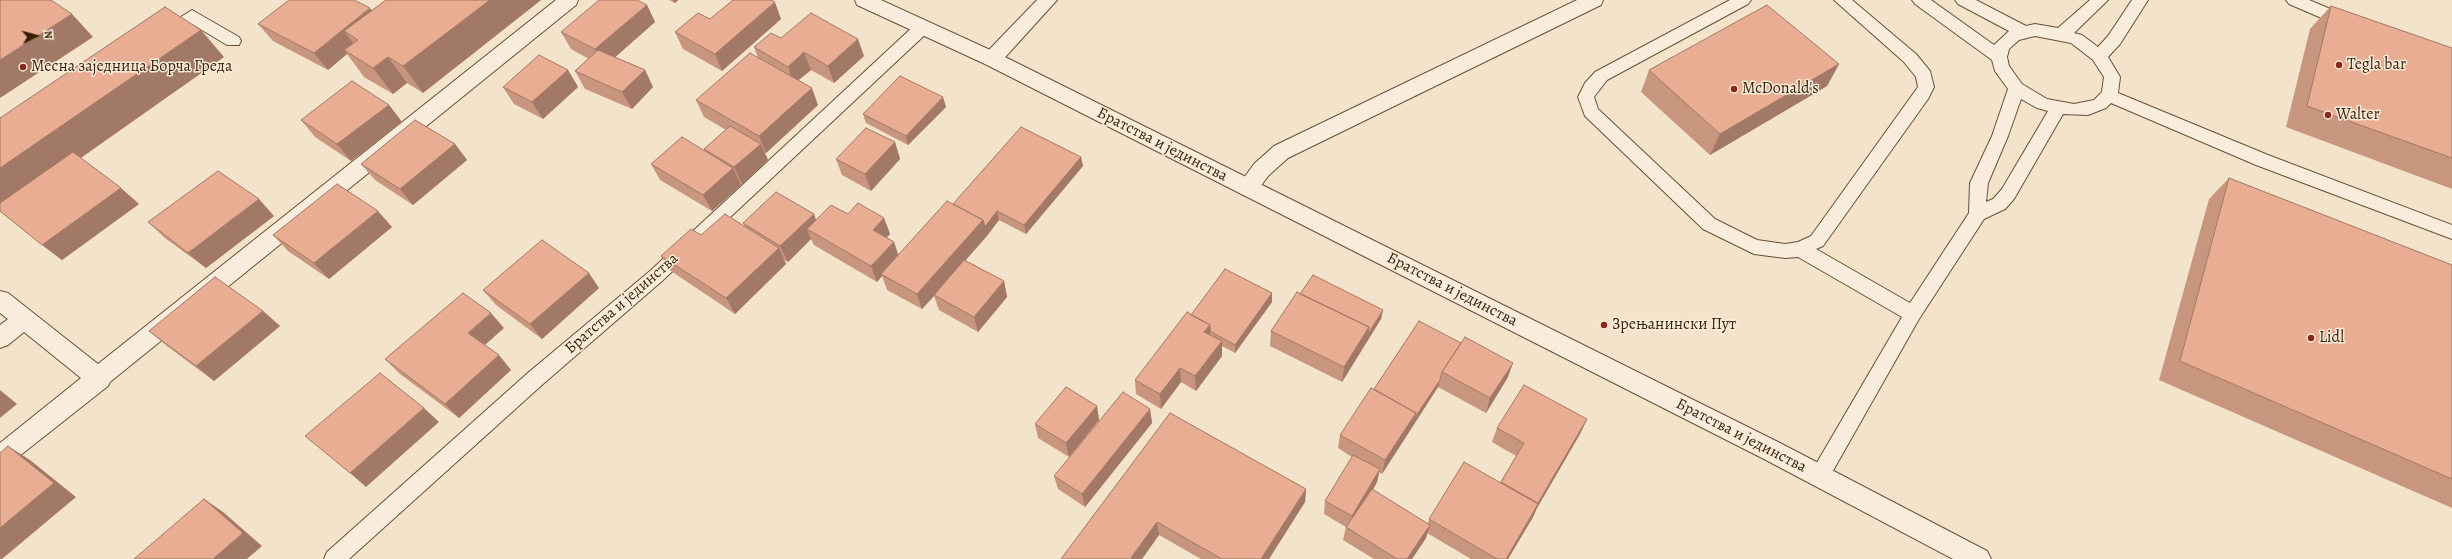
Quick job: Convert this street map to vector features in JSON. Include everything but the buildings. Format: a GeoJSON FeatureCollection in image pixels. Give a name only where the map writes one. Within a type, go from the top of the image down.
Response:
{"type":"FeatureCollection","features":[{"type":"Feature","properties":{"kind":"street"},"geometry":{"type":"LineString","coordinates":[[0,458],[569,0]]}},
{"type":"Feature","properties":{"kind":"street","name":"Братства и јединства"},"geometry":{"type":"LineString","coordinates":[[864,0],[992,59],[1759,444],[1819,477],[1978,559]]}},
{"type":"Feature","properties":{"kind":"street"},"geometry":{"type":"LineString","coordinates":[[992,59],[1048,0]]}},
{"type":"Feature","properties":{"kind":"street"},"geometry":{"type":"LineString","coordinates":[[1248,188],[1261,170],[1281,152],[1594,0]]}},
{"type":"Feature","properties":{"kind":"street"},"geometry":{"type":"LineString","coordinates":[[0,300],[100,379]]}},
{"type":"Feature","properties":{"kind":"street"},"geometry":{"type":"LineString","coordinates":[[0,338],[25,319]]}},
{"type":"Feature","properties":{"kind":"lane"},"geometry":{"type":"LineString","coordinates":[[1743,0],[1601,76],[1591,87],[1586,97],[1591,112],[1709,224],[1754,247],[1785,251],[1800,249],[1817,241],[1922,95],[1926,87],[1924,75],[1910,58],[1842,0]]}},
{"type":"Feature","properties":{"kind":"lane"},"geometry":{"type":"LineString","coordinates":[[1920,0],[1999,57],[2007,78],[2016,88],[2043,104],[2058,109],[2088,109],[2100,104],[2108,96],[2112,88],[2112,77],[2099,56],[2089,47],[2062,34],[2048,31],[2024,32],[2006,41],[1999,57]]}},
{"type":"Feature","properties":{"kind":"lane"},"geometry":{"type":"LineString","coordinates":[[1963,0],[2024,32]]}},
{"type":"Feature","properties":{"kind":"lane"},"geometry":{"type":"LineString","coordinates":[[2062,34],[2100,0]]}},
{"type":"Feature","properties":{"kind":"lane"},"geometry":{"type":"LineString","coordinates":[[2099,56],[2114,40],[2140,0]]}},
{"type":"Feature","properties":{"kind":"lane"},"geometry":{"type":"LineString","coordinates":[[2294,0],[2363,29]]}},
{"type":"Feature","properties":{"kind":"lane"},"geometry":{"type":"LineString","coordinates":[[154,43],[192,16],[233,41]]}},
{"type":"Feature","properties":{"kind":"lane","name":"Братства и јединства"},"geometry":{"type":"LineString","coordinates":[[334,559],[541,373],[656,276],[923,27]]}},
{"type":"Feature","properties":{"kind":"lane"},"geometry":{"type":"LineString","coordinates":[[1978,214],[1977,198],[1979,183],[2000,136],[2016,88]]}},
{"type":"Feature","properties":{"kind":"lane"},"geometry":{"type":"LineString","coordinates":[[2108,96],[2144,109],[2262,160],[2452,232]]}},
{"type":"Feature","properties":{"kind":"lane"},"geometry":{"type":"LineString","coordinates":[[1819,477],[1913,314],[1978,214],[1999,204],[2008,194],[2058,109]]}},
{"type":"Feature","properties":{"kind":"lane"},"geometry":{"type":"LineString","coordinates":[[1800,249],[1913,314]]}},
{"type":"Feature","properties":{"kind":"place","name":"Tegla bar"},"geometry":{"type":"Point","coordinates":[2339,65]}},
{"type":"Feature","properties":{"kind":"place","name":"Месна заједница Борча Греда"},"geometry":{"type":"Point","coordinates":[23,67]}},
{"type":"Feature","properties":{"kind":"place","name":"McDonald's"},"geometry":{"type":"Point","coordinates":[1734,89]}},
{"type":"Feature","properties":{"kind":"place","name":"Walter"},"geometry":{"type":"Point","coordinates":[2328,115]}},
{"type":"Feature","properties":{"kind":"place","name":"Зрењанински Пут"},"geometry":{"type":"Point","coordinates":[1604,325]}},
{"type":"Feature","properties":{"kind":"place","name":"Lidl"},"geometry":{"type":"Point","coordinates":[2311,338]}}]}
